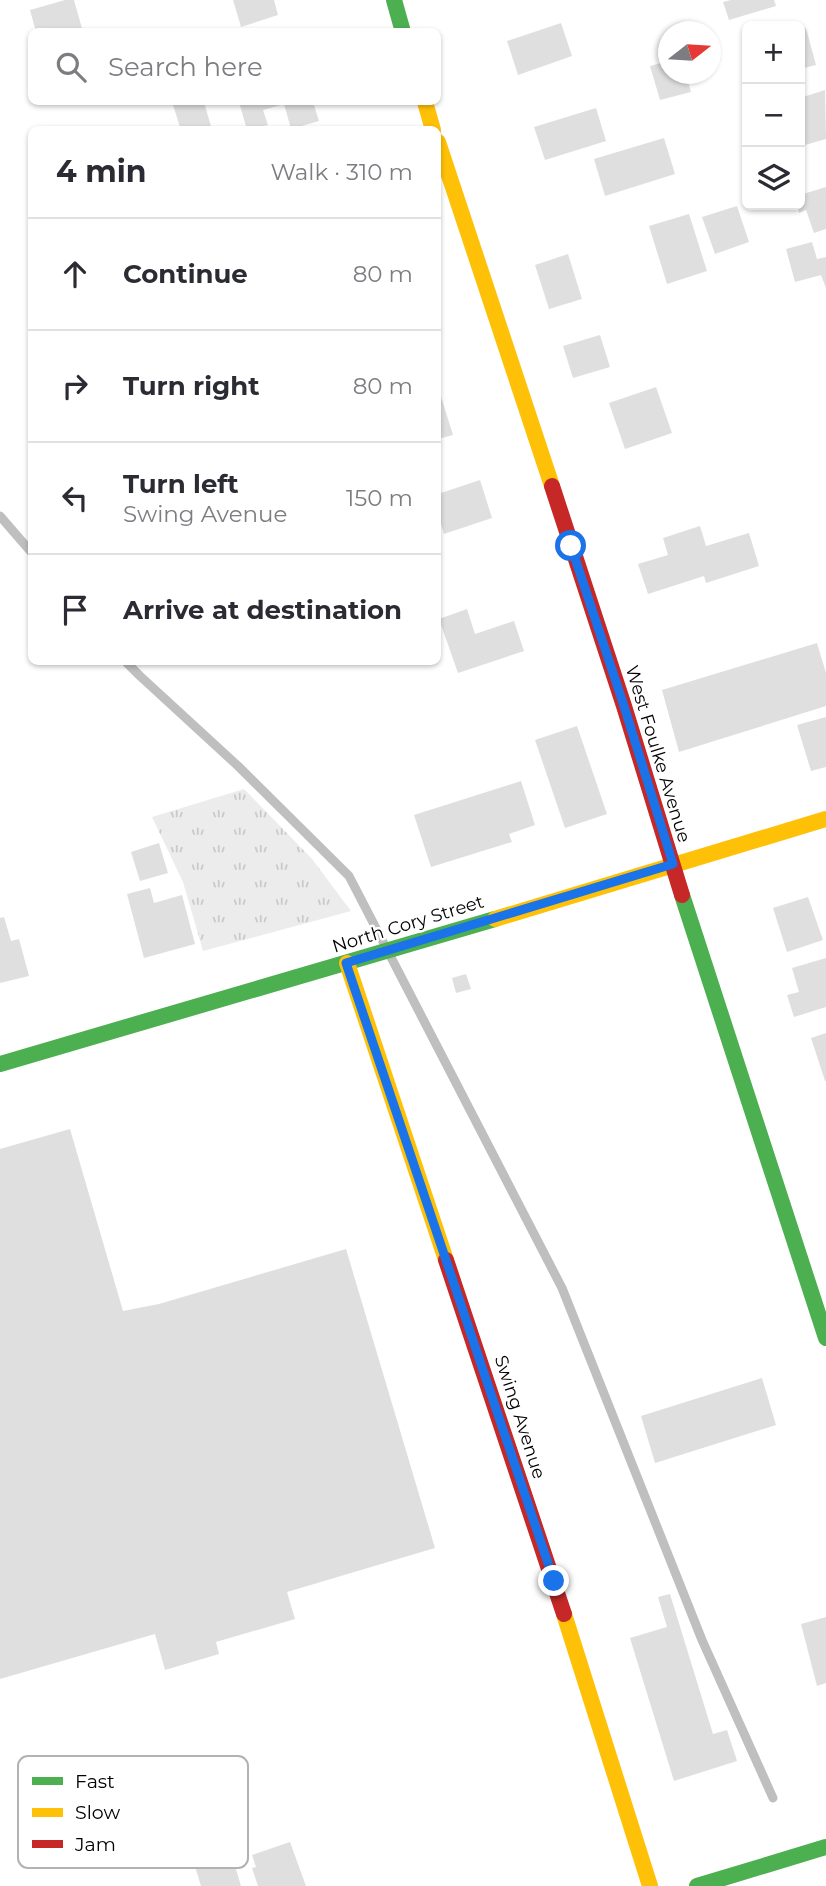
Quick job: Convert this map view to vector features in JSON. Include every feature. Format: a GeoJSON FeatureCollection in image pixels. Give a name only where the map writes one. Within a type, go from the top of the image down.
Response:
{"type":"FeatureCollection","features":[{"type":"Feature","properties":{"kind":"street"},"geometry":{"type":"LineString","coordinates":[[394,0],[402,28]]}},
{"type":"Feature","properties":{"kind":"street"},"geometry":{"type":"LineString","coordinates":[[426,105],[432,126]]}},
{"type":"Feature","properties":{"kind":"street","name":"West Foulke Avenue"},"geometry":{"type":"LineString","coordinates":[[441,151],[624,706],[826,1338]]}},
{"type":"Feature","properties":{"kind":"street","name":"North Cory Street"},"geometry":{"type":"LineString","coordinates":[[0,1063],[373,956],[826,818]]}},
{"type":"Feature","properties":{"kind":"street","name":"Swing Avenue"},"geometry":{"type":"LineString","coordinates":[[346,963],[554,1581],[650,1886]]}},
{"type":"Feature","properties":{"kind":"street"},"geometry":{"type":"LineString","coordinates":[[697,1886],[826,1847]]}},
{"type":"Feature","properties":{"kind":"green space"},"geometry":{"type":"Polygon","coordinates":[[[244,789],[312,859],[351,911],[203,951],[183,882],[152,817],[244,789]]]}},
{"type":"Feature","properties":{"kind":"building"},"geometry":{"type":"Polygon","coordinates":[[[74,0],[82,28],[35,28],[30,10],[74,0]]]}},
{"type":"Feature","properties":{"kind":"building"},"geometry":{"type":"Polygon","coordinates":[[[233,0],[274,0],[278,15],[241,27],[233,0]]]}},
{"type":"Feature","properties":{"kind":"building"},"geometry":{"type":"Polygon","coordinates":[[[774,0],[776,6],[729,20],[723,2],[774,0]]]}},
{"type":"Feature","properties":{"kind":"building"},"geometry":{"type":"Polygon","coordinates":[[[561,23],[572,56],[518,75],[507,41],[561,23]]]}},
{"type":"Feature","properties":{"kind":"building"},"geometry":{"type":"Polygon","coordinates":[[[805,28],[816,65],[805,68],[805,28]]]}},
{"type":"Feature","properties":{"kind":"building"},"geometry":{"type":"Polygon","coordinates":[[[658,64],[658,84],[689,84],[691,92],[660,100],[650,66],[658,64]]]}},
{"type":"Feature","properties":{"kind":"building"},"geometry":{"type":"Polygon","coordinates":[[[825,90],[826,139],[805,145],[805,96],[825,90]]]}},
{"type":"Feature","properties":{"kind":"building"},"geometry":{"type":"Polygon","coordinates":[[[173,105],[205,105],[211,126],[180,126],[173,105]]]}},
{"type":"Feature","properties":{"kind":"building"},"geometry":{"type":"Polygon","coordinates":[[[240,105],[280,105],[263,110],[268,125],[246,126],[240,105]]]}},
{"type":"Feature","properties":{"kind":"building"},"geometry":{"type":"Polygon","coordinates":[[[284,105],[314,105],[319,121],[290,126],[284,105]]]}},
{"type":"Feature","properties":{"kind":"building"},"geometry":{"type":"Polygon","coordinates":[[[596,108],[606,141],[545,160],[534,127],[596,108]]]}},
{"type":"Feature","properties":{"kind":"building"},"geometry":{"type":"Polygon","coordinates":[[[664,138],[675,174],[605,196],[594,159],[664,138]]]}},
{"type":"Feature","properties":{"kind":"building"},"geometry":{"type":"Polygon","coordinates":[[[826,187],[826,229],[814,233],[806,210],[799,213],[798,210],[805,210],[805,193],[826,187]]]}},
{"type":"Feature","properties":{"kind":"building"},"geometry":{"type":"Polygon","coordinates":[[[737,206],[749,242],[715,254],[702,217],[737,206]]]}},
{"type":"Feature","properties":{"kind":"building"},"geometry":{"type":"Polygon","coordinates":[[[689,214],[707,271],[667,284],[649,226],[689,214]]]}},
{"type":"Feature","properties":{"kind":"building"},"geometry":{"type":"Polygon","coordinates":[[[812,242],[817,259],[826,257],[826,288],[821,275],[795,282],[786,249],[812,242]]]}},
{"type":"Feature","properties":{"kind":"building"},"geometry":{"type":"Polygon","coordinates":[[[568,254],[582,299],[549,309],[535,265],[568,254]]]}},
{"type":"Feature","properties":{"kind":"building"},"geometry":{"type":"Polygon","coordinates":[[[600,335],[610,367],[573,378],[563,346],[600,335]]]}},
{"type":"Feature","properties":{"kind":"building"},"geometry":{"type":"Polygon","coordinates":[[[656,387],[672,433],[625,449],[609,403],[656,387]]]}},
{"type":"Feature","properties":{"kind":"building"},"geometry":{"type":"Polygon","coordinates":[[[441,397],[453,435],[441,438],[441,397]]]}},
{"type":"Feature","properties":{"kind":"building"},"geometry":{"type":"Polygon","coordinates":[[[480,480],[492,518],[444,534],[441,524],[441,493],[480,480]]]}},
{"type":"Feature","properties":{"kind":"building"},"geometry":{"type":"Polygon","coordinates":[[[700,526],[706,546],[749,533],[759,566],[706,583],[704,576],[648,594],[638,564],[668,555],[663,538],[700,526]]]}},
{"type":"Feature","properties":{"kind":"building"},"geometry":{"type":"Polygon","coordinates":[[[467,609],[475,634],[514,621],[524,651],[458,673],[441,618],[467,609]]]}},
{"type":"Feature","properties":{"kind":"building"},"geometry":{"type":"Polygon","coordinates":[[[817,643],[826,673],[826,706],[679,752],[662,690],[817,643]]]}},
{"type":"Feature","properties":{"kind":"building"},"geometry":{"type":"Polygon","coordinates":[[[826,717],[826,767],[811,771],[797,725],[826,717]]]}},
{"type":"Feature","properties":{"kind":"building"},"geometry":{"type":"Polygon","coordinates":[[[577,726],[607,814],[565,828],[535,740],[577,726]]]}},
{"type":"Feature","properties":{"kind":"building"},"geometry":{"type":"Polygon","coordinates":[[[521,781],[535,825],[509,834],[512,842],[431,867],[414,815],[521,781]]]}},
{"type":"Feature","properties":{"kind":"building"},"geometry":{"type":"Polygon","coordinates":[[[159,843],[168,873],[140,881],[131,852],[159,843]]]}},
{"type":"Feature","properties":{"kind":"building"},"geometry":{"type":"Polygon","coordinates":[[[150,888],[154,903],[182,895],[195,944],[144,958],[127,894],[150,888]]]}},
{"type":"Feature","properties":{"kind":"building"},"geometry":{"type":"Polygon","coordinates":[[[808,897],[823,940],[787,952],[773,908],[808,897]]]}},
{"type":"Feature","properties":{"kind":"building"},"geometry":{"type":"Polygon","coordinates":[[[4,917],[11,941],[19,939],[29,976],[0,983],[0,918],[4,917]]]}},
{"type":"Feature","properties":{"kind":"building"},"geometry":{"type":"Polygon","coordinates":[[[826,958],[826,1007],[794,1017],[787,995],[799,992],[792,968],[826,958]]]}},
{"type":"Feature","properties":{"kind":"building"},"geometry":{"type":"Polygon","coordinates":[[[466,974],[471,989],[456,993],[452,978],[466,974]]]}},
{"type":"Feature","properties":{"kind":"building"},"geometry":{"type":"Polygon","coordinates":[[[826,1033],[826,1081],[825,1081],[811,1038],[826,1033]]]}},
{"type":"Feature","properties":{"kind":"building"},"geometry":{"type":"Polygon","coordinates":[[[70,1129],[123,1311],[159,1304],[346,1249],[435,1548],[287,1592],[295,1619],[216,1642],[219,1654],[165,1670],[155,1634],[0,1679],[0,1149],[70,1129]]]}},
{"type":"Feature","properties":{"kind":"building"},"geometry":{"type":"Polygon","coordinates":[[[762,1378],[776,1425],[655,1463],[641,1416],[762,1378]]]}},
{"type":"Feature","properties":{"kind":"building"},"geometry":{"type":"Polygon","coordinates":[[[670,1594],[713,1734],[727,1730],[737,1761],[674,1781],[630,1638],[667,1627],[658,1597],[670,1594]]]}},
{"type":"Feature","properties":{"kind":"building"},"geometry":{"type":"Polygon","coordinates":[[[826,1617],[826,1683],[817,1686],[801,1624],[826,1617]]]}},
{"type":"Feature","properties":{"kind":"building"},"geometry":{"type":"Polygon","coordinates":[[[290,1842],[306,1886],[258,1886],[252,1868],[256,1867],[252,1855],[290,1842]]]}},
{"type":"Feature","properties":{"kind":"building"},"geometry":{"type":"Polygon","coordinates":[[[195,1868],[236,1868],[241,1886],[201,1886],[195,1868]]]}},
{"type":"Feature","properties":{"kind":"waterway"},"geometry":{"type":"LineString","coordinates":[[0,516],[28,548]]}},
{"type":"Feature","properties":{"kind":"waterway"},"geometry":{"type":"LineString","coordinates":[[129,665],[238,766],[349,876],[562,1288],[702,1640],[773,1798]]}},
{"type":"Feature","properties":{"kind":"traffic: fast"},"geometry":{"type":"LineString","coordinates":[[394,0],[402,28]]}},
{"type":"Feature","properties":{"kind":"traffic: fast"},"geometry":{"type":"LineString","coordinates":[[682,895],[826,1338]]}},
{"type":"Feature","properties":{"kind":"traffic: fast"},"geometry":{"type":"LineString","coordinates":[[0,1064],[495,919]]}},
{"type":"Feature","properties":{"kind":"traffic: fast"},"geometry":{"type":"LineString","coordinates":[[697,1886],[826,1847]]}},
{"type":"Feature","properties":{"kind":"traffic: slow"},"geometry":{"type":"LineString","coordinates":[[426,105],[432,126]]}},
{"type":"Feature","properties":{"kind":"traffic: slow"},"geometry":{"type":"LineString","coordinates":[[441,151],[552,486]]}},
{"type":"Feature","properties":{"kind":"traffic: slow"},"geometry":{"type":"LineString","coordinates":[[495,919],[826,819]]}},
{"type":"Feature","properties":{"kind":"traffic: slow"},"geometry":{"type":"LineString","coordinates":[[347,963],[446,1260]]}},
{"type":"Feature","properties":{"kind":"traffic: slow"},"geometry":{"type":"LineString","coordinates":[[564,1614],[650,1886]]}},
{"type":"Feature","properties":{"kind":"traffic: jam"},"geometry":{"type":"LineString","coordinates":[[552,486],[682,895]]}},
{"type":"Feature","properties":{"kind":"traffic: jam"},"geometry":{"type":"LineString","coordinates":[[446,1260],[564,1614]]}},
{"type":"Feature","properties":{"kind":"route"},"geometry":{"type":"LineString","coordinates":[[554,1581],[346,963],[673,864],[571,546]]}}]}
